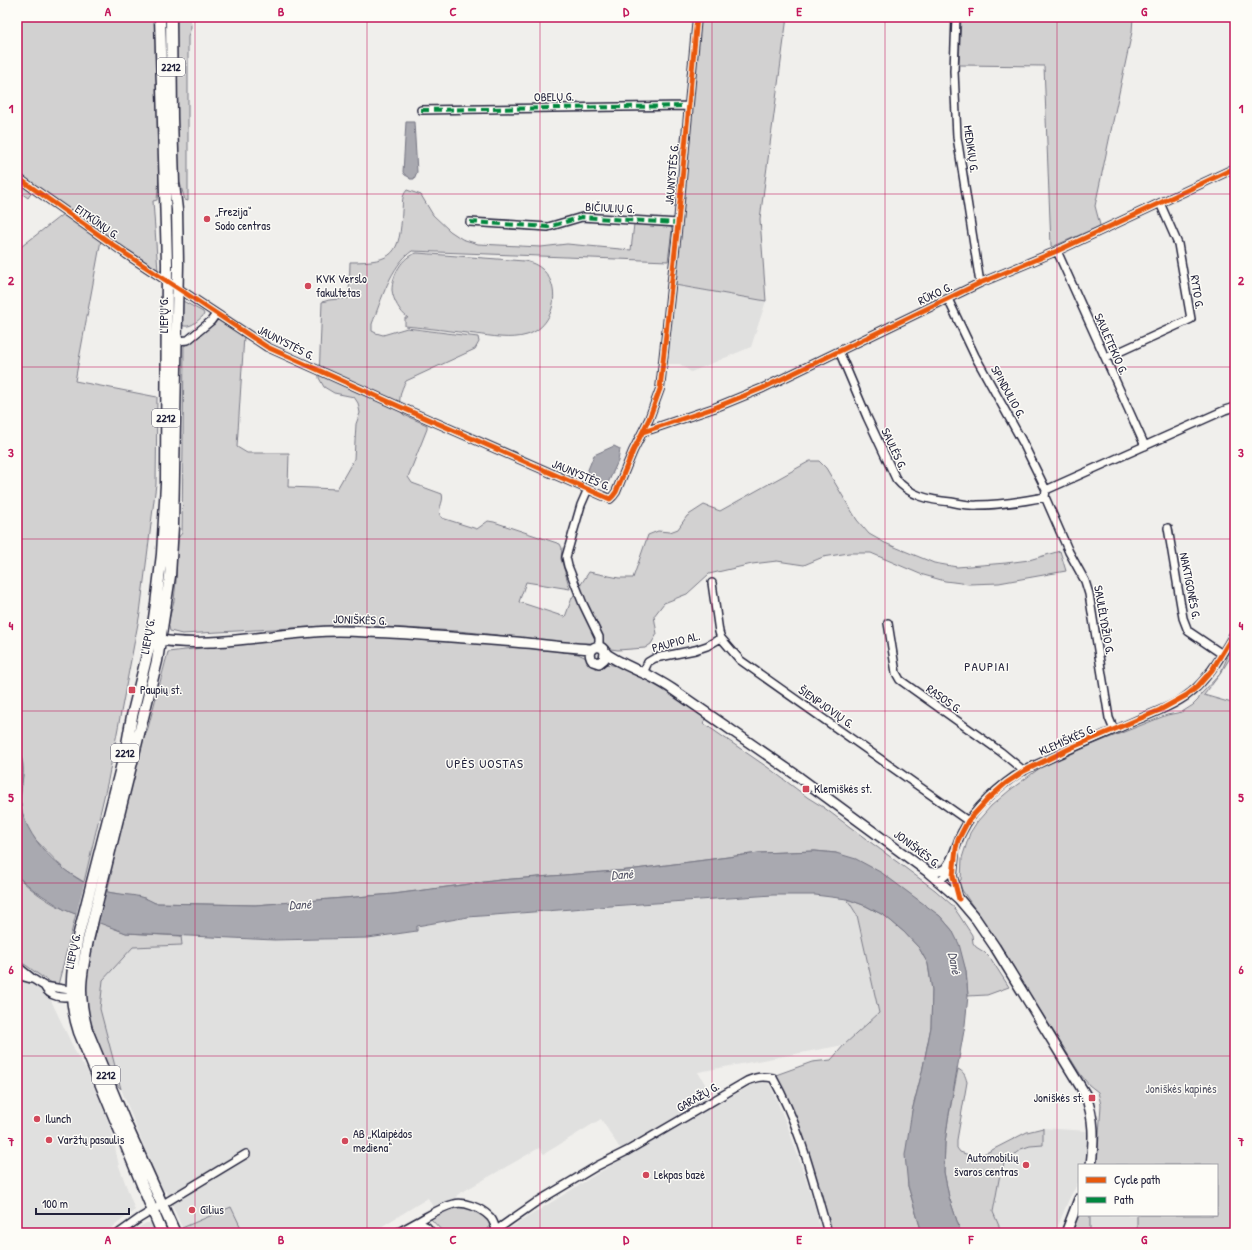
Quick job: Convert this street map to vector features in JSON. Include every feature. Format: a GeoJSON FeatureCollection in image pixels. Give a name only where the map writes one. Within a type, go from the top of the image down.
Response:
{"type":"FeatureCollection","features":[{"type":"Feature","properties":{"kind":"main road","name":"LIEPŲ G."},"geometry":{"type":"LineString","coordinates":[[160,17],[167,281],[165,491],[162,554],[150,638],[127,744],[78,937],[74,958],[76,993],[74,1016],[79,1032],[162,1233]]}},
{"type":"Feature","properties":{"kind":"main road","name":"LIEPŲ G."},"geometry":{"type":"LineString","coordinates":[[171,17],[172,125],[174,184],[177,210],[178,288],[172,548],[168,597],[152,685],[76,993],[87,1030],[125,1122],[175,1233]]}},
{"type":"Feature","properties":{"kind":"main road","name":"JONIŠKĖS G."},"geometry":{"type":"LineString","coordinates":[[150,638],[202,642],[311,632],[343,631],[422,635],[532,644],[598,653],[643,673],[672,689],[792,772],[928,872],[958,899],[976,919],[995,947],[1085,1094],[1092,1115],[1094,1131],[1091,1164]]}},
{"type":"Feature","properties":{"kind":"main road"},"geometry":{"type":"LineString","coordinates":[[1066,1233],[1078,1202]]}},
{"type":"Feature","properties":{"kind":"street","name":"JAUNYSTĖS G."},"geometry":{"type":"LineString","coordinates":[[167,281],[267,347],[414,414],[610,499],[613,496],[649,419],[660,388],[678,223],[697,17]]}},
{"type":"Feature","properties":{"kind":"street","name":"MEDIKIŲ G."},"geometry":{"type":"LineString","coordinates":[[956,17],[954,71],[957,137],[980,283]]}},
{"type":"Feature","properties":{"kind":"street","name":"OBELŲ G."},"geometry":{"type":"LineString","coordinates":[[421,110],[688,106]]}},
{"type":"Feature","properties":{"kind":"street","name":"RŪKO G."},"geometry":{"type":"LineString","coordinates":[[643,432],[714,408],[763,388],[980,283],[1057,250],[1235,168]]}},
{"type":"Feature","properties":{"kind":"street","name":"EITKŪNŲ G."},"geometry":{"type":"LineString","coordinates":[[17,178],[167,281]]}},
{"type":"Feature","properties":{"kind":"street","name":"RYTO G."},"geometry":{"type":"LineString","coordinates":[[1106,358],[1191,319],[1178,244],[1160,203]]}},
{"type":"Feature","properties":{"kind":"street","name":"BIČIULIŲ G."},"geometry":{"type":"LineString","coordinates":[[470,222],[548,227],[582,217],[678,223]]}},
{"type":"Feature","properties":{"kind":"street","name":"SAULĖTEKIO G."},"geometry":{"type":"LineString","coordinates":[[1057,250],[1145,446]]}},
{"type":"Feature","properties":{"kind":"street","name":"SPINDULIO G."},"geometry":{"type":"LineString","coordinates":[[948,299],[965,338],[1022,441],[1045,494]]}},
{"type":"Feature","properties":{"kind":"street"},"geometry":{"type":"LineString","coordinates":[[177,341],[188,340],[211,321],[216,314]]}},
{"type":"Feature","properties":{"kind":"street","name":"SAULĖS G."},"geometry":{"type":"LineString","coordinates":[[839,351],[867,417],[896,479],[906,489],[926,498],[976,506],[1008,503],[1045,494],[1145,446],[1225,410],[1235,407]]}},
{"type":"Feature","properties":{"kind":"street"},"geometry":{"type":"LineString","coordinates":[[588,489],[581,505],[566,557],[582,604],[599,637],[598,653]]}},
{"type":"Feature","properties":{"kind":"street","name":"SAULĖLYDŽIO G."},"geometry":{"type":"LineString","coordinates":[[1045,494],[1069,552],[1085,581],[1089,594],[1110,718],[1114,730]]}},
{"type":"Feature","properties":{"kind":"street","name":"NAKTIGONĖS G."},"geometry":{"type":"LineString","coordinates":[[1168,528],[1183,618],[1188,631],[1222,654]]}},
{"type":"Feature","properties":{"kind":"street","name":"ŠIENPJOVIŲ G."},"geometry":{"type":"LineString","coordinates":[[712,584],[718,632],[721,638],[740,660],[968,821]]}},
{"type":"Feature","properties":{"kind":"street","name":"RASOS G."},"geometry":{"type":"LineString","coordinates":[[888,623],[896,673],[900,680],[1001,752],[1024,771]]}},
{"type":"Feature","properties":{"kind":"street","name":"KLEMIŠKĖS G."},"geometry":{"type":"LineString","coordinates":[[958,899],[953,869],[958,840],[968,821],[989,798],[1006,783],[1024,771],[1160,710],[1187,696],[1212,670],[1235,632]]}},
{"type":"Feature","properties":{"kind":"street","name":"PAUPIO AL."},"geometry":{"type":"LineString","coordinates":[[643,673],[648,662],[655,658],[695,650],[707,646],[721,638]]}},
{"type":"Feature","properties":{"kind":"street","name":"KLEMIŠKĖS G."},"geometry":{"type":"LineString","coordinates":[[939,881],[956,848]]}},
{"type":"Feature","properties":{"kind":"street"},"geometry":{"type":"LineString","coordinates":[[928,872],[939,872],[944,869]]}},
{"type":"Feature","properties":{"kind":"street"},"geometry":{"type":"LineString","coordinates":[[939,881],[953,869]]}},
{"type":"Feature","properties":{"kind":"street"},"geometry":{"type":"LineString","coordinates":[[17,966],[44,986],[76,993]]}},
{"type":"Feature","properties":{"kind":"street"},"geometry":{"type":"LineString","coordinates":[[17,975],[33,979]]}},
{"type":"Feature","properties":{"kind":"street","name":"GARAŽŲ G."},"geometry":{"type":"LineString","coordinates":[[397,1233],[444,1208],[458,1203],[473,1207],[488,1215],[492,1220],[494,1231],[535,1203],[596,1166],[627,1151],[747,1081],[763,1076],[772,1078],[780,1091],[793,1122],[811,1173],[828,1233]]}},
{"type":"Feature","properties":{"kind":"street"},"geometry":{"type":"LineString","coordinates":[[119,1233],[162,1204],[246,1154]]}},
{"type":"Feature","properties":{"kind":"street"},"geometry":{"type":"LineString","coordinates":[[417,1222],[427,1227],[432,1233]]}},
{"type":"Feature","properties":{"kind":"shaded area"},"geometry":{"type":"Polygon","coordinates":[[[675,285],[766,301],[751,347],[691,372],[680,364],[667,364],[675,285]]]}},
{"type":"Feature","properties":{"kind":"shaded area"},"geometry":{"type":"Polygon","coordinates":[[[773,895],[815,895],[847,899],[857,915],[879,1013],[844,1045],[698,1072],[712,1096],[626,1150],[619,1147],[601,1119],[544,1154],[539,1148],[457,1195],[456,1200],[434,1209],[428,1198],[371,1233],[236,1233],[242,1230],[231,1207],[182,1228],[167,1192],[161,1189],[121,1089],[100,1009],[103,980],[133,947],[182,945],[181,936],[274,940],[368,938],[417,931],[417,926],[468,917],[773,895]]]}},
{"type":"Feature","properties":{"kind":"shaded area"},"geometry":{"type":"Polygon","coordinates":[[[17,960],[38,973],[77,1055],[88,1072],[111,1128],[119,1166],[135,1210],[105,1233],[17,1233],[17,960]]]}},
{"type":"Feature","properties":{"kind":"shaded area"},"geometry":{"type":"Polygon","coordinates":[[[761,1080],[769,1084],[771,1087],[789,1130],[815,1206],[821,1233],[502,1233],[671,1130],[761,1080]]]}},
{"type":"Feature","properties":{"kind":"shaded area"},"geometry":{"type":"Polygon","coordinates":[[[1043,1128],[1088,1131],[1085,1164],[1078,1164],[1078,1183],[1069,1199],[1055,1233],[1002,1233],[993,1212],[999,1174],[1004,1164],[1021,1149],[1030,1146],[1043,1145],[1043,1128]]]}},
{"type":"Feature","properties":{"kind":"shaded area"},"geometry":{"type":"Polygon","coordinates":[[[1090,1216],[1137,1216],[1137,1233],[1090,1233],[1090,1216]]]}},
{"type":"Feature","properties":{"kind":"shaded area"},"geometry":{"type":"Polygon","coordinates":[[[146,1223],[151,1223],[157,1233],[129,1233],[146,1223]]]}},
{"type":"Feature","properties":{"kind":"green space"},"geometry":{"type":"Polygon","coordinates":[[[17,17],[155,17],[160,167],[157,200],[153,201],[158,271],[17,174],[17,17]]]}},
{"type":"Feature","properties":{"kind":"green space"},"geometry":{"type":"Polygon","coordinates":[[[174,17],[190,17],[191,27],[188,37],[188,201],[185,200],[180,183],[178,182],[174,17]]]}},
{"type":"Feature","properties":{"kind":"green space"},"geometry":{"type":"Polygon","coordinates":[[[701,17],[787,17],[760,219],[766,301],[675,285],[701,17]]]}},
{"type":"Feature","properties":{"kind":"green space"},"geometry":{"type":"Polygon","coordinates":[[[961,17],[1133,17],[1132,32],[1095,206],[1100,225],[1098,227],[1052,247],[1051,246],[1044,66],[959,65],[961,17]]]}},
{"type":"Feature","properties":{"kind":"green space"},"geometry":{"type":"Polygon","coordinates":[[[17,182],[32,192],[28,198],[17,190],[17,182]]]}},
{"type":"Feature","properties":{"kind":"green space"},"geometry":{"type":"Polygon","coordinates":[[[407,190],[421,195],[433,215],[450,231],[462,239],[478,244],[541,247],[567,244],[631,250],[634,224],[671,226],[672,230],[668,261],[412,251],[398,265],[383,294],[372,324],[372,331],[376,333],[383,335],[407,328],[478,337],[479,342],[475,349],[406,381],[402,388],[400,395],[400,411],[404,415],[427,425],[427,429],[408,477],[412,483],[442,494],[443,497],[439,512],[442,518],[477,529],[488,521],[494,522],[560,544],[562,548],[561,559],[570,589],[526,582],[519,602],[565,617],[572,598],[589,572],[619,578],[633,578],[648,535],[658,531],[670,532],[678,529],[687,516],[704,505],[720,511],[810,461],[819,461],[826,468],[857,520],[869,534],[885,543],[934,563],[957,567],[1029,560],[1060,551],[1066,571],[999,583],[969,584],[945,581],[920,574],[871,553],[849,553],[823,557],[804,565],[777,561],[752,564],[709,574],[687,594],[664,603],[654,616],[657,634],[651,644],[645,648],[618,650],[537,639],[458,631],[347,625],[182,634],[170,631],[168,623],[174,601],[177,539],[182,533],[184,346],[202,334],[216,319],[244,336],[237,447],[247,453],[289,453],[288,487],[337,489],[354,459],[356,424],[360,413],[358,403],[354,397],[334,393],[324,387],[319,378],[322,302],[349,298],[350,262],[376,260],[392,253],[399,237],[403,200],[407,190]]]}},
{"type":"Feature","properties":{"kind":"green space"},"geometry":{"type":"Polygon","coordinates":[[[63,214],[101,240],[75,381],[157,397],[156,484],[140,613],[108,780],[84,882],[66,871],[30,834],[22,812],[20,799],[23,773],[19,752],[17,750],[17,250],[63,214]]]}},
{"type":"Feature","properties":{"kind":"green space"},"geometry":{"type":"Polygon","coordinates":[[[417,253],[524,261],[537,265],[546,274],[552,284],[554,296],[552,308],[547,320],[539,329],[527,335],[514,337],[494,337],[405,326],[405,318],[408,318],[395,302],[392,285],[402,262],[417,253]]]}},
{"type":"Feature","properties":{"kind":"green space"},"geometry":{"type":"Polygon","coordinates":[[[183,301],[204,314],[193,324],[187,326],[181,325],[181,303],[183,301]]]}},
{"type":"Feature","properties":{"kind":"green space"},"geometry":{"type":"Polygon","coordinates":[[[333,635],[467,642],[557,651],[578,654],[601,665],[611,665],[624,668],[639,675],[671,693],[707,718],[703,723],[823,807],[935,890],[952,905],[972,935],[973,943],[991,959],[1009,987],[987,995],[968,996],[966,971],[952,930],[940,916],[836,853],[815,851],[759,853],[628,870],[500,880],[394,894],[255,905],[155,903],[144,898],[107,892],[112,871],[110,870],[136,758],[148,728],[168,652],[278,639],[333,635]]]}},
{"type":"Feature","properties":{"kind":"green space"},"geometry":{"type":"Polygon","coordinates":[[[1235,640],[1235,650],[1220,674],[1235,640]]]}},
{"type":"Feature","properties":{"kind":"green space","name":"Joniškės kapinės"},"geometry":{"type":"Polygon","coordinates":[[[1220,674],[1204,695],[1235,704],[1235,1233],[1137,1233],[1137,1216],[1218,1216],[1218,1164],[1097,1164],[1101,1105],[1098,1092],[1089,1085],[1081,1075],[962,890],[959,881],[961,880],[962,858],[970,833],[977,822],[991,806],[1010,790],[1048,762],[1167,715],[1182,712],[1193,705],[1220,674]]]}},
{"type":"Feature","properties":{"kind":"green space"},"geometry":{"type":"Polygon","coordinates":[[[17,876],[44,898],[76,914],[58,985],[48,981],[17,960],[17,876]]]}},
{"type":"Feature","properties":{"kind":"green space"},"geometry":{"type":"Polygon","coordinates":[[[847,899],[866,906],[885,916],[904,932],[919,948],[928,964],[932,990],[931,1027],[912,1111],[908,1186],[922,1233],[831,1233],[773,1076],[812,1062],[831,1060],[844,1045],[879,1013],[857,915],[847,899]]]}},
{"type":"Feature","properties":{"kind":"green space"},"geometry":{"type":"Polygon","coordinates":[[[99,922],[126,933],[181,936],[182,945],[133,947],[103,980],[100,1009],[121,1089],[112,1079],[89,1019],[84,987],[91,941],[94,941],[99,922]]]}},
{"type":"Feature","properties":{"kind":"green space"},"geometry":{"type":"Polygon","coordinates":[[[958,1069],[962,1071],[967,1082],[957,1140],[957,1148],[960,1152],[975,1157],[1027,1132],[1043,1128],[1043,1145],[1030,1146],[1021,1149],[1004,1164],[1000,1174],[993,1212],[1002,1233],[961,1233],[949,1197],[944,1172],[945,1143],[958,1069]]]}},
{"type":"Feature","properties":{"kind":"green space"},"geometry":{"type":"Polygon","coordinates":[[[456,1205],[471,1209],[483,1215],[489,1223],[488,1229],[478,1234],[444,1233],[430,1218],[456,1205]]]}},
{"type":"Feature","properties":{"kind":"green space"},"geometry":{"type":"Polygon","coordinates":[[[231,1207],[242,1230],[236,1233],[184,1233],[182,1228],[231,1207]]]}},
{"type":"Feature","properties":{"kind":"green space"},"geometry":{"type":"Polygon","coordinates":[[[1078,1216],[1090,1216],[1090,1233],[1071,1233],[1078,1216]]]}},
{"type":"Feature","properties":{"kind":"water"},"geometry":{"type":"Polygon","coordinates":[[[406,122],[414,122],[417,172],[414,179],[410,179],[403,172],[406,122]]]}},
{"type":"Feature","properties":{"kind":"water"},"geometry":{"type":"Polygon","coordinates":[[[614,446],[620,449],[618,461],[608,483],[603,483],[590,478],[587,472],[594,455],[614,446]]]}},
{"type":"Feature","properties":{"kind":"water","name":"Danė"},"geometry":{"type":"Polygon","coordinates":[[[17,750],[23,763],[20,799],[21,806],[25,820],[32,834],[42,848],[66,871],[94,887],[108,892],[140,897],[155,903],[255,905],[394,894],[500,880],[628,870],[759,853],[815,851],[836,853],[856,859],[882,873],[940,916],[952,930],[959,944],[966,971],[968,996],[965,1025],[948,1120],[945,1143],[944,1172],[949,1197],[961,1233],[922,1233],[908,1186],[905,1155],[912,1111],[931,1027],[932,990],[928,964],[919,948],[904,932],[885,916],[866,906],[847,899],[815,895],[773,895],[468,917],[417,926],[417,931],[368,938],[274,940],[126,933],[65,910],[35,891],[17,876],[17,750]]]}},
{"type":"Feature","properties":{"kind":"pier"},"geometry":{"type":"Polygon","coordinates":[[[85,880],[107,890],[99,924],[76,916],[85,880]]]}},
{"type":"Feature","properties":{"kind":"marked path"},"geometry":{"type":"LineString","coordinates":[[421,110],[688,106]]}},
{"type":"Feature","properties":{"kind":"marked path"},"geometry":{"type":"LineString","coordinates":[[470,222],[548,227],[582,217],[678,223]]}},
{"type":"Feature","properties":{"kind":"cycle path"},"geometry":{"type":"LineString","coordinates":[[17,177],[126,254],[267,347],[610,499],[616,492],[633,451],[649,419],[660,389],[678,223],[697,17]]}},
{"type":"Feature","properties":{"kind":"cycle path"},"geometry":{"type":"LineString","coordinates":[[643,432],[714,408],[763,388],[980,283],[1057,251],[1235,168]]}},
{"type":"Feature","properties":{"kind":"cycle path"},"geometry":{"type":"LineString","coordinates":[[959,899],[953,876],[958,840],[968,821],[989,798],[1006,783],[1024,771],[1073,747],[1160,710],[1187,695],[1197,687],[1212,670],[1235,632]]}},
{"type":"Feature","properties":{"kind":"place","name":"„Frezija“ Sodo centras"},"geometry":{"type":"Point","coordinates":[207,219]}},
{"type":"Feature","properties":{"kind":"place","name":"KVK Verslo fakultetas"},"geometry":{"type":"Point","coordinates":[308,286]}},
{"type":"Feature","properties":{"kind":"place","name":"Paupių st."},"geometry":{"type":"Point","coordinates":[132,690]}},
{"type":"Feature","properties":{"kind":"place","name":"Klemiškės st."},"geometry":{"type":"Point","coordinates":[806,789]}},
{"type":"Feature","properties":{"kind":"place","name":"Joniškės st."},"geometry":{"type":"Point","coordinates":[1092,1098]}},
{"type":"Feature","properties":{"kind":"place","name":"Ilunch"},"geometry":{"type":"Point","coordinates":[37,1119]}},
{"type":"Feature","properties":{"kind":"place","name":"Varžtų pasaulis"},"geometry":{"type":"Point","coordinates":[49,1140]}},
{"type":"Feature","properties":{"kind":"place","name":"AB „Klaipėdos mediena“"},"geometry":{"type":"Point","coordinates":[345,1141]}},
{"type":"Feature","properties":{"kind":"place","name":"Automobilių švaros centras"},"geometry":{"type":"Point","coordinates":[1026,1165]}},
{"type":"Feature","properties":{"kind":"place","name":"Lekpas bazė"},"geometry":{"type":"Point","coordinates":[646,1175]}},
{"type":"Feature","properties":{"kind":"place","name":"Gilius"},"geometry":{"type":"Point","coordinates":[192,1210]}},
{"type":"Feature","properties":{"kind":"district","name":"PAUPIAI"},"geometry":{"type":"Point","coordinates":[987,666]}},
{"type":"Feature","properties":{"kind":"district","name":"UPĖS UOSTAS"},"geometry":{"type":"Point","coordinates":[485,763]}}]}
